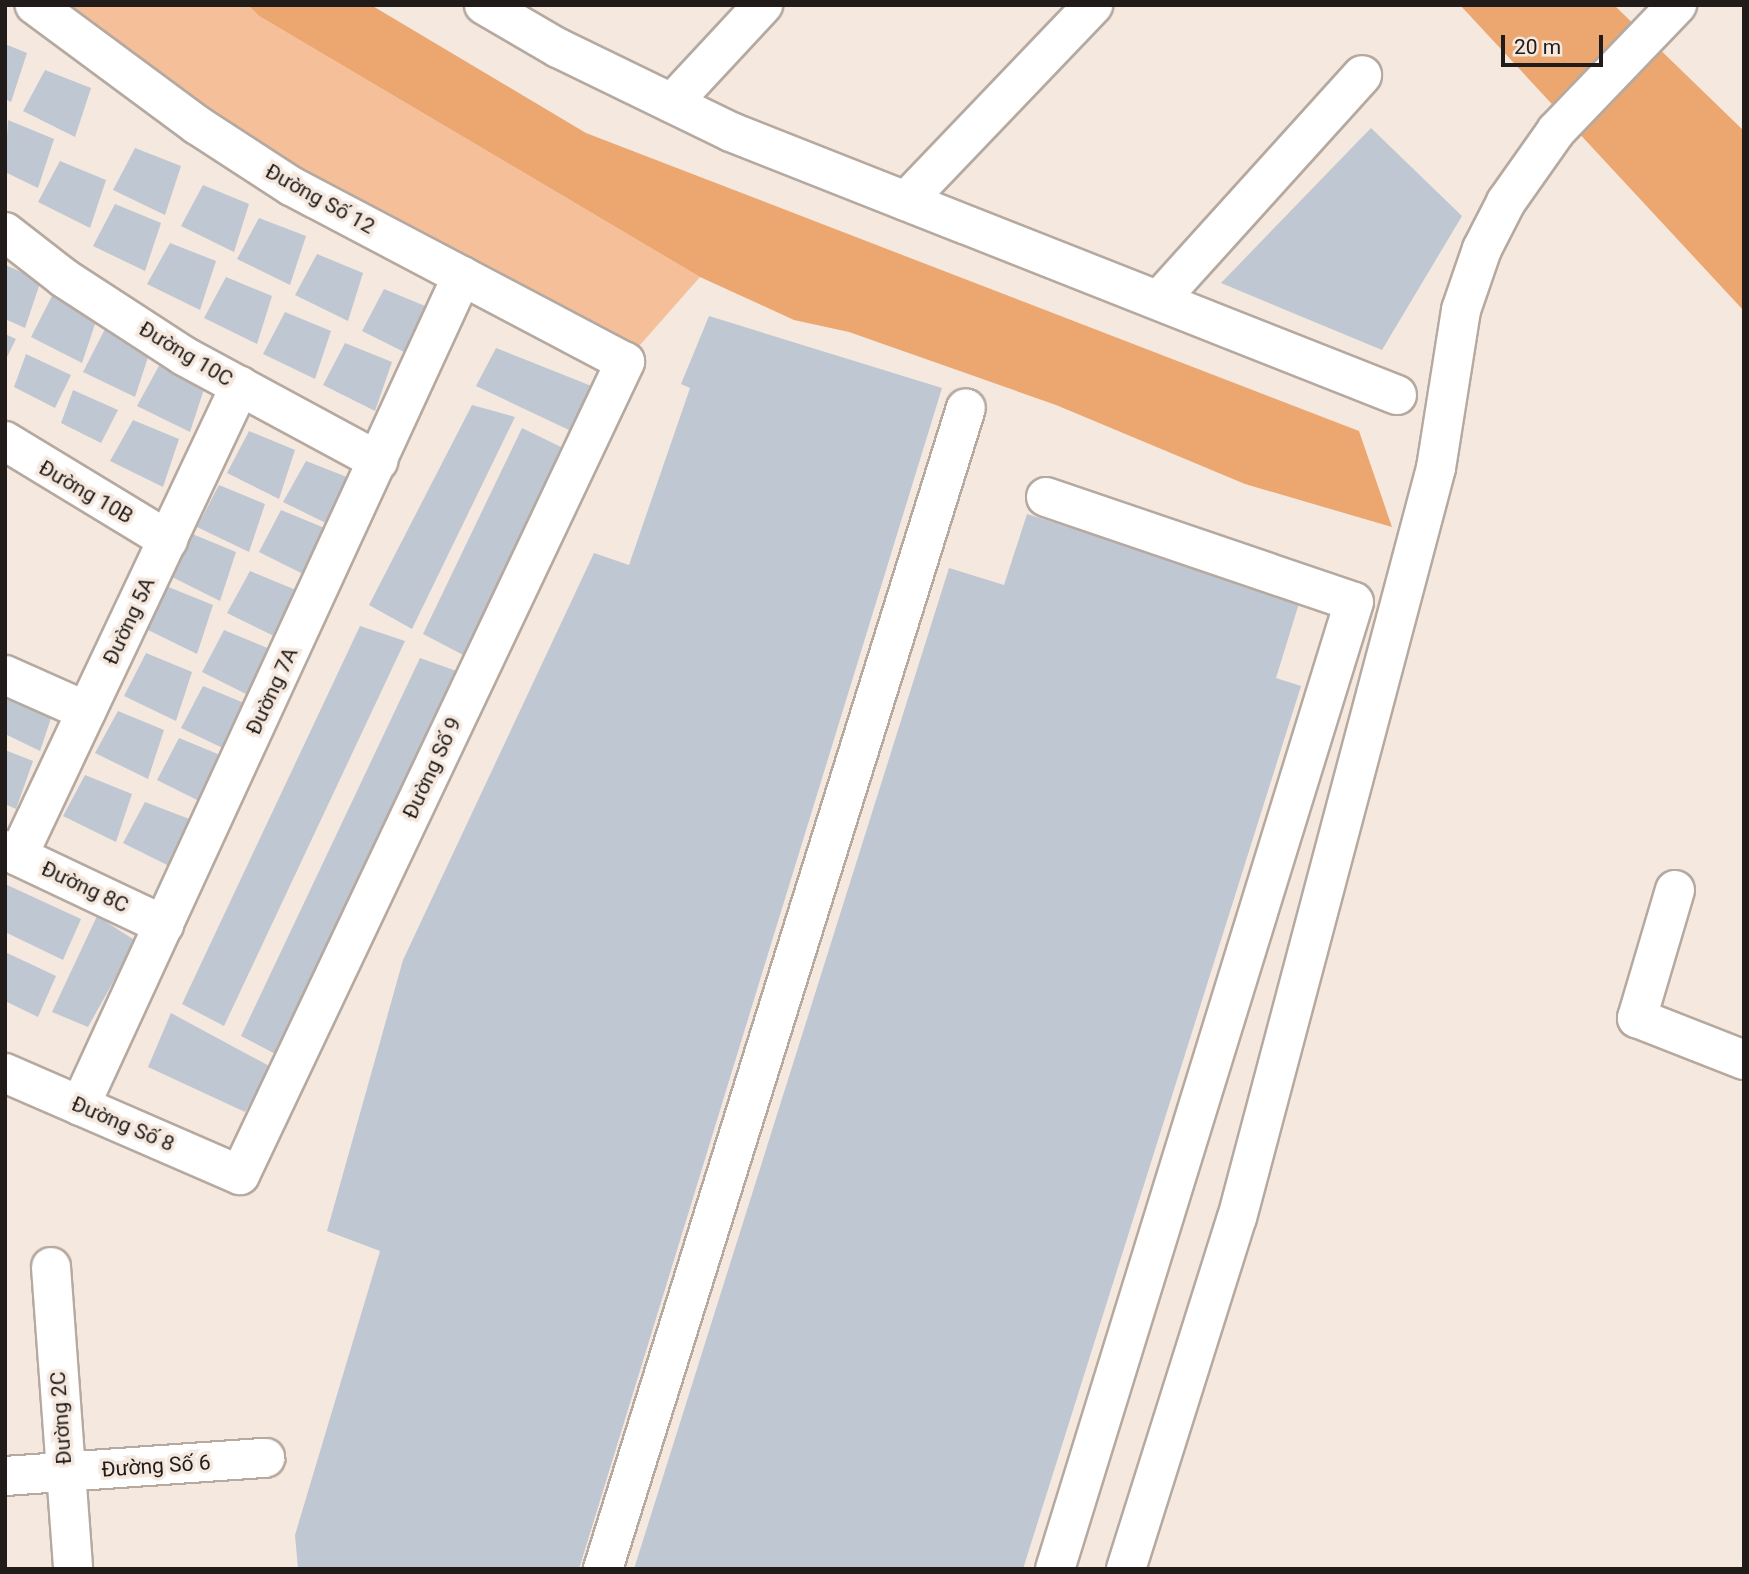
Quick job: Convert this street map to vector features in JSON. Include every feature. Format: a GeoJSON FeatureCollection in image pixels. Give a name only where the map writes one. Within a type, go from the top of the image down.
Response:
{"type":"FeatureCollection","features":[{"type":"Feature","properties":{"kind":"street","name":"Đường Số 12"},"geometry":{"type":"LineString","coordinates":[[35,5],[197,125],[291,186],[625,362]]}},
{"type":"Feature","properties":{"kind":"street"},"geometry":{"type":"LineString","coordinates":[[484,5],[731,132],[1397,395]]}},
{"type":"Feature","properties":{"kind":"street"},"geometry":{"type":"LineString","coordinates":[[672,103],[763,5]]}},
{"type":"Feature","properties":{"kind":"street"},"geometry":{"type":"LineString","coordinates":[[906,201],[1093,5]]}},
{"type":"Feature","properties":{"kind":"street"},"geometry":{"type":"LineString","coordinates":[[1126,1569],[1241,1205],[1436,468],[1461,310],[1482,249],[1506,202],[1556,131],[1677,5]]}},
{"type":"Feature","properties":{"kind":"street"},"geometry":{"type":"LineString","coordinates":[[1159,300],[1363,75]]}},
{"type":"Feature","properties":{"kind":"street","name":"Đường 10C"},"geometry":{"type":"LineString","coordinates":[[5,232],[75,285],[240,386],[377,461]]}},
{"type":"Feature","properties":{"kind":"street","name":"Đường 7A"},"geometry":{"type":"LineString","coordinates":[[80,1106],[462,276]]}},
{"type":"Feature","properties":{"kind":"street","name":"Đường Số 9"},"geometry":{"type":"LineString","coordinates":[[240,1175],[625,362]]}},
{"type":"Feature","properties":{"kind":"street","name":"Đường 5A"},"geometry":{"type":"LineString","coordinates":[[12,853],[86,711],[240,386]]}},
{"type":"Feature","properties":{"kind":"street"},"geometry":{"type":"LineString","coordinates":[[603,1569],[966,408]]}},
{"type":"Feature","properties":{"kind":"street","name":"Đường 10B"},"geometry":{"type":"LineString","coordinates":[[5,441],[168,540]]}},
{"type":"Feature","properties":{"kind":"street"},"geometry":{"type":"LineString","coordinates":[[1046,497],[1354,602],[1055,1569]]}},
{"type":"Feature","properties":{"kind":"street"},"geometry":{"type":"LineString","coordinates":[[5,675],[86,711]]}},
{"type":"Feature","properties":{"kind":"street","name":"Đường 8C"},"geometry":{"type":"LineString","coordinates":[[12,853],[164,925]]}},
{"type":"Feature","properties":{"kind":"street"},"geometry":{"type":"LineString","coordinates":[[1675,890],[1637,1018],[1744,1060]]}},
{"type":"Feature","properties":{"kind":"street","name":"Đường Số 8"},"geometry":{"type":"LineString","coordinates":[[5,1073],[240,1175]]}},
{"type":"Feature","properties":{"kind":"street","name":"Đường 2C"},"geometry":{"type":"LineString","coordinates":[[51,1267],[73,1569]]}},
{"type":"Feature","properties":{"kind":"street","name":"Đường Số 6"},"geometry":{"type":"LineString","coordinates":[[5,1476],[265,1458]]}},
{"type":"Feature","properties":{"kind":"shaded area"},"geometry":{"type":"Polygon","coordinates":[[[35,5],[248,5],[259,16],[700,277],[625,362],[291,186],[35,5]]]}},
{"type":"Feature","properties":{"kind":"shaded area"},"geometry":{"type":"Polygon","coordinates":[[[248,5],[371,5],[586,133],[1359,431],[1392,527],[1245,484],[1056,405],[849,332],[794,320],[700,277],[259,16],[248,5]]]}},
{"type":"Feature","properties":{"kind":"shaded area"},"geometry":{"type":"Polygon","coordinates":[[[1460,5],[1614,5],[1744,131],[1744,311],[1460,5]]]}},
{"type":"Feature","properties":{"kind":"building"},"geometry":{"type":"Polygon","coordinates":[[[5,44],[27,53],[11,102],[5,99],[5,44]]]}},
{"type":"Feature","properties":{"kind":"building"},"geometry":{"type":"Polygon","coordinates":[[[45,70],[91,88],[75,137],[23,111],[45,70]]]}},
{"type":"Feature","properties":{"kind":"building"},"geometry":{"type":"Polygon","coordinates":[[[8,120],[54,139],[38,188],[5,172],[8,120]]]}},
{"type":"Feature","properties":{"kind":"building"},"geometry":{"type":"Polygon","coordinates":[[[1371,128],[1462,216],[1382,350],[1221,283],[1371,128]]]}},
{"type":"Feature","properties":{"kind":"building"},"geometry":{"type":"Polygon","coordinates":[[[135,148],[181,166],[165,215],[113,190],[135,148]]]}},
{"type":"Feature","properties":{"kind":"building"},"geometry":{"type":"Polygon","coordinates":[[[60,161],[106,180],[90,228],[38,202],[60,161]]]}},
{"type":"Feature","properties":{"kind":"building"},"geometry":{"type":"Polygon","coordinates":[[[203,185],[249,204],[234,252],[181,226],[203,185]]]}},
{"type":"Feature","properties":{"kind":"building"},"geometry":{"type":"Polygon","coordinates":[[[115,204],[161,223],[145,271],[93,246],[115,204]]]}},
{"type":"Feature","properties":{"kind":"building"},"geometry":{"type":"Polygon","coordinates":[[[259,218],[306,236],[290,285],[237,259],[259,218]]]}},
{"type":"Feature","properties":{"kind":"building"},"geometry":{"type":"Polygon","coordinates":[[[170,243],[216,261],[200,310],[147,284],[170,243]]]}},
{"type":"Feature","properties":{"kind":"building"},"geometry":{"type":"Polygon","coordinates":[[[317,254],[363,273],[348,321],[295,295],[317,254]]]}},
{"type":"Feature","properties":{"kind":"building"},"geometry":{"type":"Polygon","coordinates":[[[5,265],[41,280],[25,328],[5,319],[5,265]]]}},
{"type":"Feature","properties":{"kind":"building"},"geometry":{"type":"Polygon","coordinates":[[[226,277],[272,296],[257,344],[204,318],[226,277]]]}},
{"type":"Feature","properties":{"kind":"building"},"geometry":{"type":"Polygon","coordinates":[[[384,289],[430,308],[414,357],[362,331],[384,289]]]}},
{"type":"Feature","properties":{"kind":"building"},"geometry":{"type":"Polygon","coordinates":[[[52,296],[98,315],[82,363],[31,337],[52,296]]]}},
{"type":"Feature","properties":{"kind":"building"},"geometry":{"type":"Polygon","coordinates":[[[285,312],[331,331],[315,379],[263,354],[285,312]]]}},
{"type":"Feature","properties":{"kind":"building"},"geometry":{"type":"Polygon","coordinates":[[[709,316],[942,388],[579,1569],[298,1569],[295,1535],[380,1251],[327,1231],[403,960],[594,553],[629,565],[690,388],[681,384],[709,316]]]}},
{"type":"Feature","properties":{"kind":"building"},"geometry":{"type":"Polygon","coordinates":[[[105,329],[151,348],[135,397],[83,372],[105,329]]]}},
{"type":"Feature","properties":{"kind":"building"},"geometry":{"type":"Polygon","coordinates":[[[5,334],[16,339],[5,361],[5,334]]]}},
{"type":"Feature","properties":{"kind":"building"},"geometry":{"type":"Polygon","coordinates":[[[345,343],[392,362],[375,411],[323,385],[345,343]]]}},
{"type":"Feature","properties":{"kind":"building"},"geometry":{"type":"Polygon","coordinates":[[[496,348],[594,387],[569,430],[476,386],[496,348]]]}},
{"type":"Feature","properties":{"kind":"building"},"geometry":{"type":"Polygon","coordinates":[[[26,354],[71,375],[55,408],[14,387],[26,354]]]}},
{"type":"Feature","properties":{"kind":"building"},"geometry":{"type":"Polygon","coordinates":[[[160,364],[206,383],[190,432],[137,406],[160,364]]]}},
{"type":"Feature","properties":{"kind":"building"},"geometry":{"type":"Polygon","coordinates":[[[73,390],[118,410],[101,443],[61,423],[73,390]]]}},
{"type":"Feature","properties":{"kind":"building"},"geometry":{"type":"Polygon","coordinates":[[[472,405],[515,417],[412,629],[369,605],[472,405]]]}},
{"type":"Feature","properties":{"kind":"building"},"geometry":{"type":"Polygon","coordinates":[[[133,420],[179,439],[163,487],[110,461],[133,420]]]}},
{"type":"Feature","properties":{"kind":"building"},"geometry":{"type":"Polygon","coordinates":[[[522,428],[561,447],[469,658],[423,634],[522,428]]]}},
{"type":"Feature","properties":{"kind":"building"},"geometry":{"type":"Polygon","coordinates":[[[249,431],[295,450],[279,499],[227,473],[249,431]]]}},
{"type":"Feature","properties":{"kind":"building"},"geometry":{"type":"Polygon","coordinates":[[[306,461],[352,479],[336,528],[283,502],[306,461]]]}},
{"type":"Feature","properties":{"kind":"building"},"geometry":{"type":"Polygon","coordinates":[[[219,485],[265,504],[249,552],[197,527],[219,485]]]}},
{"type":"Feature","properties":{"kind":"building"},"geometry":{"type":"Polygon","coordinates":[[[281,510],[327,529],[311,578],[259,552],[281,510]]]}},
{"type":"Feature","properties":{"kind":"building"},"geometry":{"type":"Polygon","coordinates":[[[1027,514],[1300,600],[1276,678],[1301,686],[1023,1569],[634,1569],[949,568],[1004,585],[1027,514]]]}},
{"type":"Feature","properties":{"kind":"building"},"geometry":{"type":"Polygon","coordinates":[[[190,533],[236,552],[220,601],[168,575],[190,533]]]}},
{"type":"Feature","properties":{"kind":"building"},"geometry":{"type":"Polygon","coordinates":[[[250,571],[296,590],[280,639],[227,613],[250,571]]]}},
{"type":"Feature","properties":{"kind":"building"},"geometry":{"type":"Polygon","coordinates":[[[166,586],[213,605],[197,654],[144,628],[166,586]]]}},
{"type":"Feature","properties":{"kind":"building"},"geometry":{"type":"Polygon","coordinates":[[[360,626],[405,641],[224,1026],[182,1004],[360,626]]]}},
{"type":"Feature","properties":{"kind":"building"},"geometry":{"type":"Polygon","coordinates":[[[224,630],[270,649],[254,698],[202,672],[224,630]]]}},
{"type":"Feature","properties":{"kind":"building"},"geometry":{"type":"Polygon","coordinates":[[[146,653],[192,672],[176,721],[124,696],[146,653]]]}},
{"type":"Feature","properties":{"kind":"building"},"geometry":{"type":"Polygon","coordinates":[[[420,658],[465,674],[283,1058],[241,1036],[420,658]]]}},
{"type":"Feature","properties":{"kind":"building"},"geometry":{"type":"Polygon","coordinates":[[[203,686],[249,705],[233,753],[181,728],[203,686]]]}},
{"type":"Feature","properties":{"kind":"building"},"geometry":{"type":"Polygon","coordinates":[[[5,692],[56,703],[40,751],[5,734],[5,692]]]}},
{"type":"Feature","properties":{"kind":"building"},"geometry":{"type":"Polygon","coordinates":[[[118,711],[164,730],[148,779],[95,753],[118,711]]]}},
{"type":"Feature","properties":{"kind":"building"},"geometry":{"type":"Polygon","coordinates":[[[179,738],[225,757],[209,806],[157,780],[179,738]]]}},
{"type":"Feature","properties":{"kind":"building"},"geometry":{"type":"Polygon","coordinates":[[[5,750],[33,761],[16,809],[5,804],[5,750]]]}},
{"type":"Feature","properties":{"kind":"building"},"geometry":{"type":"Polygon","coordinates":[[[85,775],[132,794],[116,842],[63,816],[85,775]]]}},
{"type":"Feature","properties":{"kind":"building"},"geometry":{"type":"Polygon","coordinates":[[[145,802],[192,820],[175,869],[123,843],[145,802]]]}},
{"type":"Feature","properties":{"kind":"building"},"geometry":{"type":"Polygon","coordinates":[[[5,884],[81,919],[63,960],[5,932],[5,884]]]}},
{"type":"Feature","properties":{"kind":"building"},"geometry":{"type":"Polygon","coordinates":[[[97,916],[136,941],[88,1027],[52,1012],[97,916]]]}},
{"type":"Feature","properties":{"kind":"building"},"geometry":{"type":"Polygon","coordinates":[[[5,952],[56,976],[38,1017],[5,1001],[5,952]]]}},
{"type":"Feature","properties":{"kind":"building"},"geometry":{"type":"Polygon","coordinates":[[[171,1013],[271,1067],[245,1112],[148,1067],[171,1013]]]}}]}
